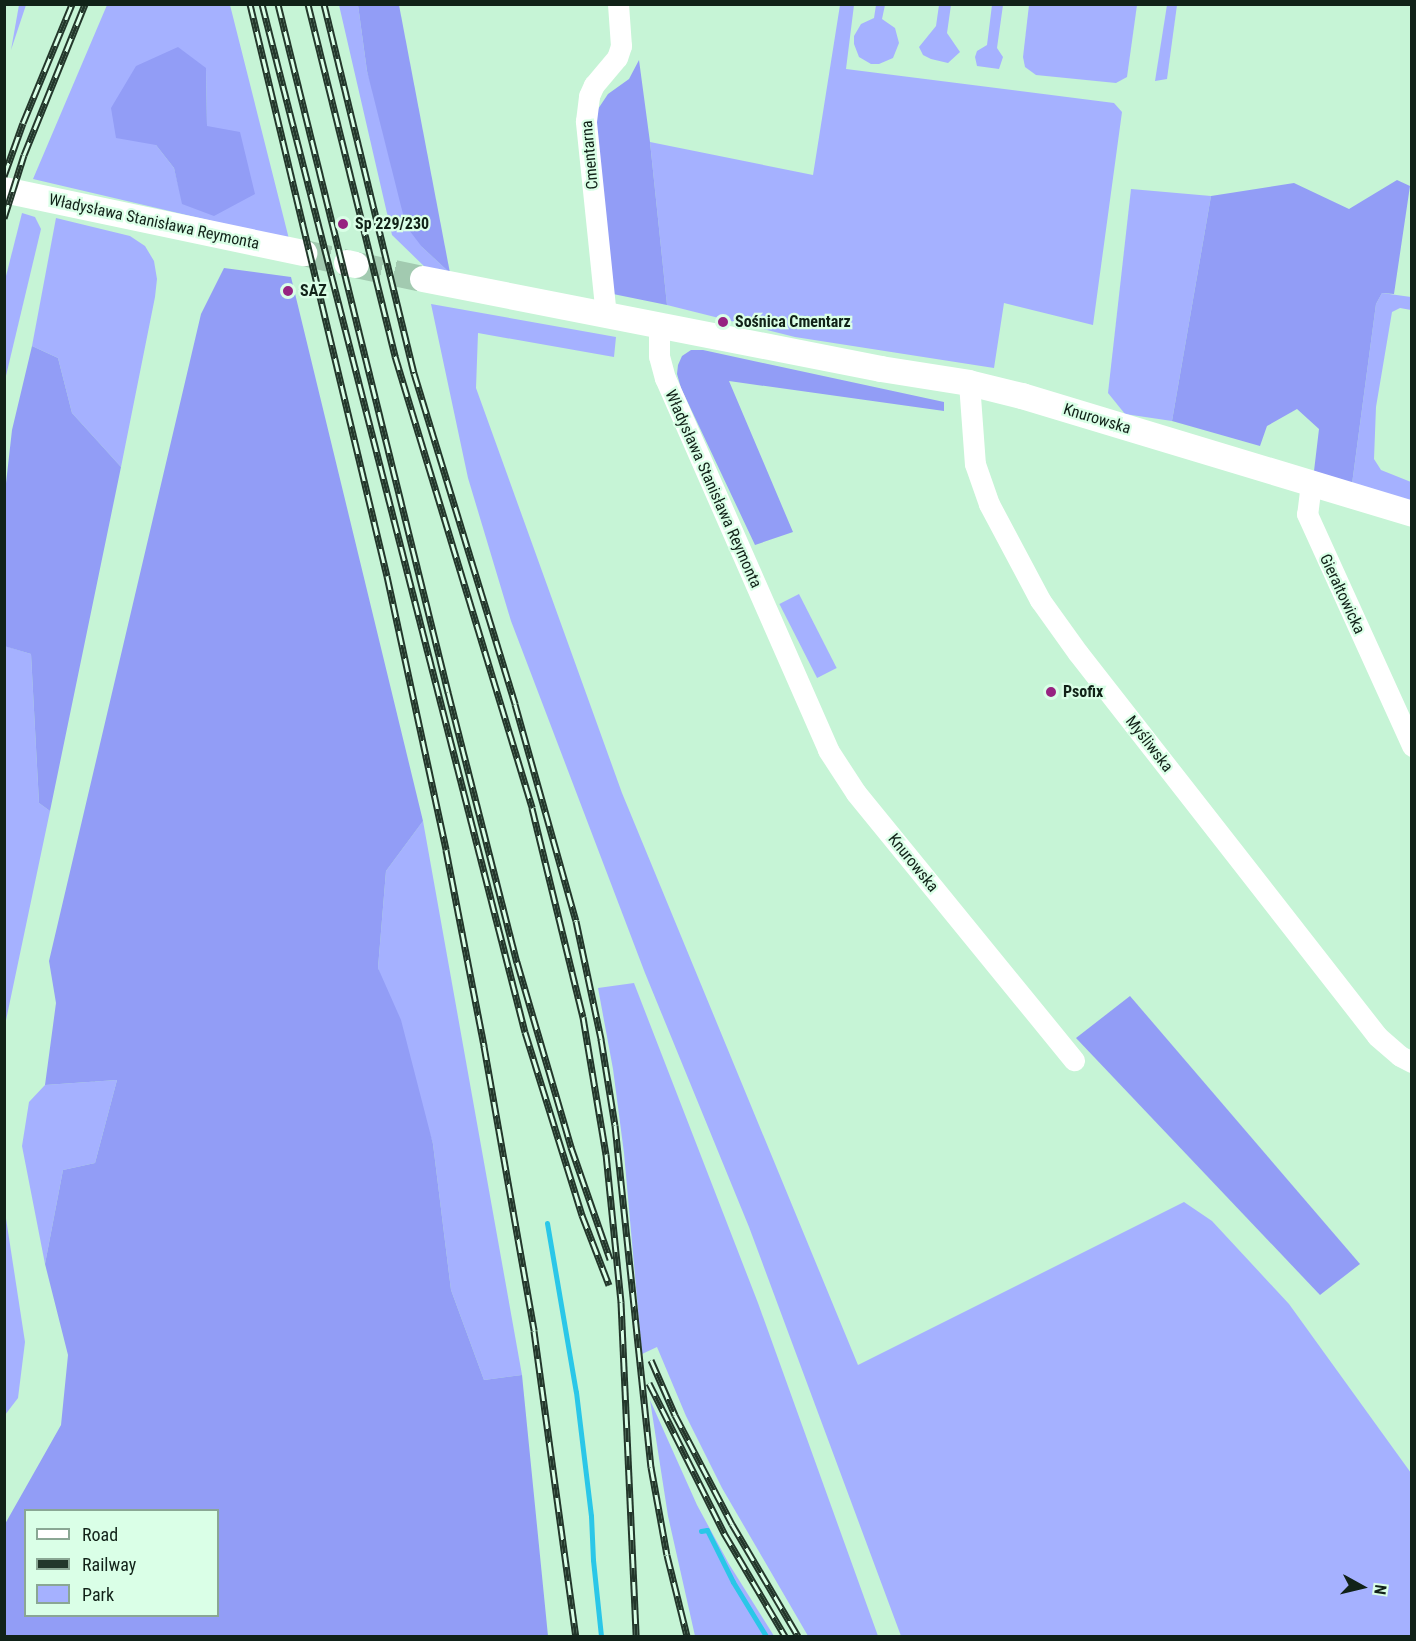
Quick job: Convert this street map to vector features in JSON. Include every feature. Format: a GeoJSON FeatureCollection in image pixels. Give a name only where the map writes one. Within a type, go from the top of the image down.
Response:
{"type":"FeatureCollection","features":[{"type":"Feature","properties":{"kind":"street","name":"Cmentarna"},"geometry":{"type":"LineString","coordinates":[[606,316],[586,121],[589,96],[619,52],[621,33],[618,4]]}},
{"type":"Feature","properties":{"kind":"street","name":"Władysława Stanisława Reymonta"},"geometry":{"type":"LineString","coordinates":[[4,190],[303,254]]}},
{"type":"Feature","properties":{"kind":"street"},"geometry":{"type":"LineString","coordinates":[[423,279],[659,325]]}},
{"type":"Feature","properties":{"kind":"street","name":"Władysława Stanisława Reymonta"},"geometry":{"type":"LineString","coordinates":[[659,325],[659,356],[665,378],[783,648]]}},
{"type":"Feature","properties":{"kind":"street","name":"Knurowska"},"geometry":{"type":"LineString","coordinates":[[659,325],[969,383],[1022,396],[1412,514]]}},
{"type":"Feature","properties":{"kind":"street","name":"Myśliwska"},"geometry":{"type":"LineString","coordinates":[[969,383],[975,464],[989,504],[1040,600],[1078,654],[1377,1036],[1400,1056],[1412,1062]]}},
{"type":"Feature","properties":{"kind":"street","name":"Gierałtowicka"},"geometry":{"type":"LineString","coordinates":[[1311,483],[1307,514],[1402,705],[1412,746]]}},
{"type":"Feature","properties":{"kind":"street","name":"Knurowska"},"geometry":{"type":"LineString","coordinates":[[783,648],[828,750],[840,771],[1074,1060]]}},
{"type":"Feature","properties":{"kind":"green space"},"geometry":{"type":"Polygon","coordinates":[[[19,5],[26,5],[11,50],[19,5]]]}},
{"type":"Feature","properties":{"kind":"green space"},"geometry":{"type":"Polygon","coordinates":[[[107,5],[230,5],[289,239],[33,179],[107,5]],[[206,69],[156,145],[174,168],[183,204],[207,127],[206,69]]]}},
{"type":"Feature","properties":{"kind":"green space"},"geometry":{"type":"Polygon","coordinates":[[[339,5],[358,5],[367,71],[422,247],[450,273],[428,270],[392,235],[339,5]]]}},
{"type":"Feature","properties":{"kind":"green space"},"geometry":{"type":"Polygon","coordinates":[[[840,5],[854,5],[846,69],[1114,103],[1122,112],[1093,325],[1004,303],[994,368],[795,337],[667,305],[650,142],[813,175],[840,5]]]}},
{"type":"Feature","properties":{"kind":"green space"},"geometry":{"type":"Polygon","coordinates":[[[876,5],[885,5],[882,19],[895,28],[899,43],[893,58],[879,64],[871,64],[859,57],[854,44],[854,36],[861,24],[874,18],[876,5]]]}},
{"type":"Feature","properties":{"kind":"green space"},"geometry":{"type":"Polygon","coordinates":[[[939,5],[951,5],[947,33],[960,52],[948,63],[923,55],[919,47],[936,26],[939,5]]]}},
{"type":"Feature","properties":{"kind":"green space"},"geometry":{"type":"Polygon","coordinates":[[[992,5],[1003,5],[997,48],[1003,57],[999,69],[977,66],[975,57],[977,51],[987,45],[992,5]]]}},
{"type":"Feature","properties":{"kind":"green space"},"geometry":{"type":"Polygon","coordinates":[[[1029,5],[1137,5],[1127,77],[1116,83],[1036,75],[1025,67],[1023,57],[1029,5]]]}},
{"type":"Feature","properties":{"kind":"green space"},"geometry":{"type":"Polygon","coordinates":[[[1167,5],[1177,5],[1167,79],[1155,81],[1167,5]]]}},
{"type":"Feature","properties":{"kind":"green space"},"geometry":{"type":"Polygon","coordinates":[[[1131,189],[1211,196],[1172,421],[1125,414],[1108,393],[1131,189]]]}},
{"type":"Feature","properties":{"kind":"green space"},"geometry":{"type":"Polygon","coordinates":[[[22,213],[35,217],[41,229],[5,380],[5,280],[22,213]]]}},
{"type":"Feature","properties":{"kind":"green space"},"geometry":{"type":"Polygon","coordinates":[[[56,218],[130,236],[145,246],[154,261],[157,279],[155,297],[121,467],[72,413],[58,358],[32,346],[56,218]]]}},
{"type":"Feature","properties":{"kind":"green space"},"geometry":{"type":"Polygon","coordinates":[[[1382,293],[1411,297],[1411,310],[1400,308],[1392,312],[1376,407],[1374,459],[1381,470],[1411,482],[1411,501],[1352,484],[1376,304],[1382,293]]]}},
{"type":"Feature","properties":{"kind":"green space"},"geometry":{"type":"Polygon","coordinates":[[[431,304],[616,337],[614,357],[478,333],[476,388],[622,793],[858,1365],[1184,1202],[1212,1221],[1289,1304],[1411,1473],[1411,1636],[901,1636],[749,1227],[645,973],[511,621],[468,478],[431,304]]]}},
{"type":"Feature","properties":{"kind":"green space"},"geometry":{"type":"Polygon","coordinates":[[[799,594],[837,668],[817,678],[779,604],[799,594]]]}},
{"type":"Feature","properties":{"kind":"green space"},"geometry":{"type":"Polygon","coordinates":[[[5,646],[31,654],[39,803],[50,811],[5,1025],[5,646]]]}},
{"type":"Feature","properties":{"kind":"green space"},"geometry":{"type":"Polygon","coordinates":[[[423,821],[522,1375],[484,1380],[451,1290],[433,1144],[378,968],[386,871],[423,821]]]}},
{"type":"Feature","properties":{"kind":"green space"},"geometry":{"type":"Polygon","coordinates":[[[634,983],[758,1303],[878,1636],[808,1636],[722,1488],[686,1416],[657,1347],[642,1354],[624,1153],[613,1069],[598,988],[634,983]]]}},
{"type":"Feature","properties":{"kind":"green space"},"geometry":{"type":"Polygon","coordinates":[[[117,1080],[95,1163],[63,1170],[45,1264],[22,1146],[29,1102],[45,1085],[117,1080]]]}},
{"type":"Feature","properties":{"kind":"green space"},"geometry":{"type":"Polygon","coordinates":[[[5,1212],[25,1342],[18,1398],[5,1415],[5,1212]]]}},
{"type":"Feature","properties":{"kind":"green space"},"geometry":{"type":"Polygon","coordinates":[[[650,1400],[697,1505],[729,1564],[774,1636],[695,1636],[668,1516],[650,1400]]]}},
{"type":"Feature","properties":{"kind":"shaded area"},"geometry":{"type":"Polygon","coordinates":[[[358,5],[399,5],[450,273],[422,247],[406,226],[367,71],[358,5]]]}},
{"type":"Feature","properties":{"kind":"shaded area"},"geometry":{"type":"Polygon","coordinates":[[[178,47],[206,68],[207,126],[240,132],[255,194],[214,216],[182,204],[174,168],[156,145],[116,138],[111,108],[136,66],[178,47]]]}},
{"type":"Feature","properties":{"kind":"shaded area"},"geometry":{"type":"Polygon","coordinates":[[[639,60],[667,305],[613,294],[594,115],[608,94],[629,79],[639,60]]]}},
{"type":"Feature","properties":{"kind":"shaded area"},"geometry":{"type":"Polygon","coordinates":[[[1397,180],[1410,186],[1394,294],[1382,293],[1376,304],[1352,484],[1314,471],[1319,429],[1297,409],[1267,426],[1260,446],[1172,421],[1211,196],[1294,183],[1349,209],[1397,180]]]}},
{"type":"Feature","properties":{"kind":"shaded area"},"geometry":{"type":"Polygon","coordinates":[[[224,268],[291,277],[423,821],[386,871],[378,968],[401,1020],[433,1144],[451,1290],[484,1380],[522,1375],[548,1636],[5,1636],[5,1524],[61,1425],[68,1355],[45,1264],[63,1170],[95,1163],[117,1080],[45,1085],[56,1003],[49,961],[201,314],[224,268]]]}},
{"type":"Feature","properties":{"kind":"shaded area"},"geometry":{"type":"Polygon","coordinates":[[[32,346],[58,358],[72,413],[121,467],[50,811],[39,803],[31,654],[4,646],[5,492],[12,430],[32,346]]]}},
{"type":"Feature","properties":{"kind":"shaded area"},"geometry":{"type":"Polygon","coordinates":[[[691,350],[703,350],[944,402],[944,411],[729,381],[793,532],[755,545],[681,388],[677,374],[678,365],[682,356],[691,350]]]}},
{"type":"Feature","properties":{"kind":"shaded area"},"geometry":{"type":"Polygon","coordinates":[[[1130,996],[1360,1264],[1320,1295],[1076,1038],[1130,996]]]}},
{"type":"Feature","properties":{"kind":"waterway"},"geometry":{"type":"LineString","coordinates":[[547,1223],[576,1392],[591,1516],[601,1636]]}},
{"type":"Feature","properties":{"kind":"waterway"},"geometry":{"type":"LineString","coordinates":[[701,1531],[707,1530],[733,1582],[766,1636]]}},
{"type":"Feature","properties":{"kind":"tunnel"},"geometry":{"type":"LineString","coordinates":[[304,253],[347,263]]}},
{"type":"Feature","properties":{"kind":"tunnel"},"geometry":{"type":"LineString","coordinates":[[356,265],[423,279]]}},
{"type":"Feature","properties":{"kind":"railway"},"geometry":{"type":"LineString","coordinates":[[4,176],[23,123],[72,4]]}},
{"type":"Feature","properties":{"kind":"railway"},"geometry":{"type":"LineString","coordinates":[[4,218],[24,155],[85,4]]}},
{"type":"Feature","properties":{"kind":"railway"},"geometry":{"type":"LineString","coordinates":[[250,4],[387,576],[446,850],[484,1046],[534,1331],[576,1636]]}},
{"type":"Feature","properties":{"kind":"railway"},"geometry":{"type":"LineString","coordinates":[[262,4],[525,1032],[582,1215],[609,1285]]}},
{"type":"Feature","properties":{"kind":"railway"},"geometry":{"type":"LineString","coordinates":[[278,4],[517,962],[571,1147],[610,1259]]}},
{"type":"Feature","properties":{"kind":"railway"},"geometry":{"type":"LineString","coordinates":[[308,4],[395,356],[532,808],[583,1017],[606,1154],[621,1302],[636,1636]]}},
{"type":"Feature","properties":{"kind":"railway"},"geometry":{"type":"LineString","coordinates":[[324,4],[414,373],[515,704],[576,921],[601,1039],[615,1125],[651,1467],[667,1555],[687,1636]]}},
{"type":"Feature","properties":{"kind":"railway"},"geometry":{"type":"LineString","coordinates":[[651,1360],[675,1415],[732,1524],[798,1636]]}},
{"type":"Feature","properties":{"kind":"railway"},"geometry":{"type":"LineString","coordinates":[[649,1383],[724,1533],[785,1636]]}},
{"type":"Feature","properties":{"kind":"place","name":"Sp 229/230"},"geometry":{"type":"Point","coordinates":[343,224]}},
{"type":"Feature","properties":{"kind":"place","name":"SAZ"},"geometry":{"type":"Point","coordinates":[288,291]}},
{"type":"Feature","properties":{"kind":"place","name":"Sośnica Cmentarz"},"geometry":{"type":"Point","coordinates":[723,322]}},
{"type":"Feature","properties":{"kind":"place","name":"Psofix"},"geometry":{"type":"Point","coordinates":[1051,692]}}]}
